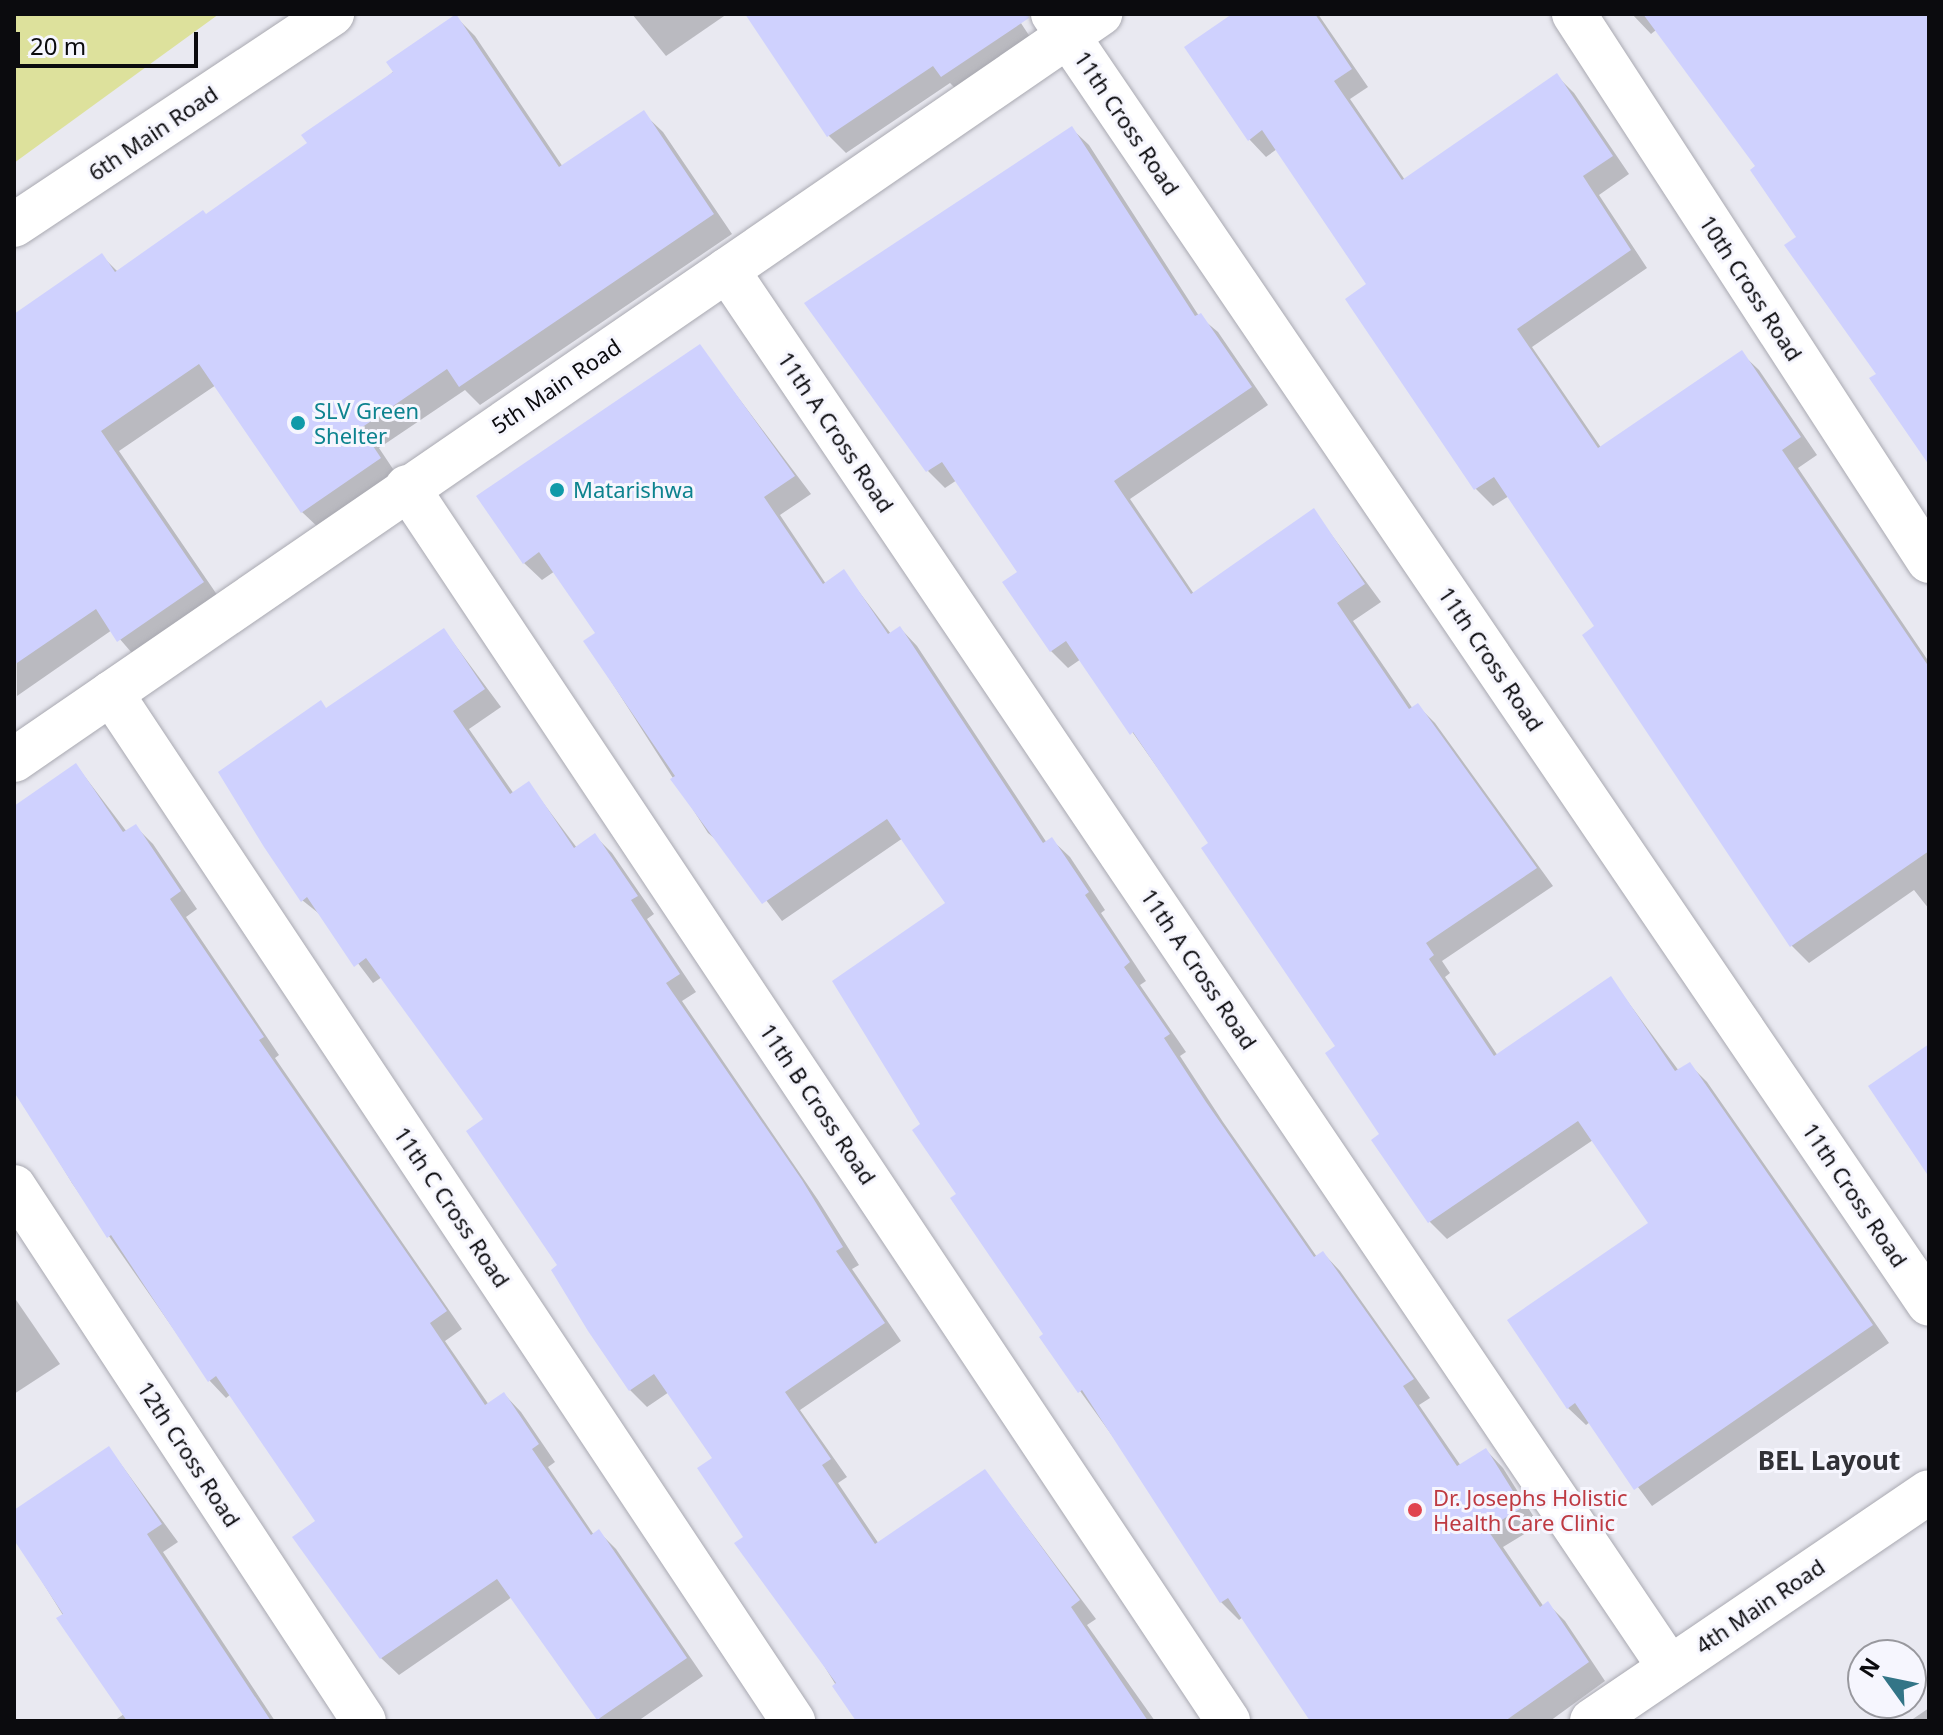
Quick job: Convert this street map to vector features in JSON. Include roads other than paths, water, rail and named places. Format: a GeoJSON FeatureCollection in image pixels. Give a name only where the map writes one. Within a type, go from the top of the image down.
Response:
{"type":"FeatureCollection","features":[{"type":"Feature","properties":{"kind":"street","name":"6th Main Road"},"geometry":{"type":"LineString","coordinates":[[14,225],[332,14]]}},
{"type":"Feature","properties":{"kind":"street","name":"10th Cross Road"},"geometry":{"type":"LineString","coordinates":[[1574,14],[1929,561]]}},
{"type":"Feature","properties":{"kind":"street","name":"5th Main Road"},"geometry":{"type":"LineString","coordinates":[[14,760],[407,487],[727,270],[1074,21]]}},
{"type":"Feature","properties":{"kind":"street","name":"11th Cross Road"},"geometry":{"type":"LineString","coordinates":[[1074,21],[1929,1304]]}},
{"type":"Feature","properties":{"kind":"street","name":"11th A Cross Road"},"geometry":{"type":"LineString","coordinates":[[727,270],[1670,1668]]}},
{"type":"Feature","properties":{"kind":"street","name":"11th B Cross Road"},"geometry":{"type":"LineString","coordinates":[[407,487],[1228,1721]]}},
{"type":"Feature","properties":{"kind":"street","name":"11th C Cross Road"},"geometry":{"type":"LineString","coordinates":[[111,693],[793,1721]]}},
{"type":"Feature","properties":{"kind":"street","name":"12th Cross Road"},"geometry":{"type":"LineString","coordinates":[[14,1187],[364,1721]]}},
{"type":"Feature","properties":{"kind":"street","name":"4th Main Road"},"geometry":{"type":"LineString","coordinates":[[1592,1721],[1929,1492]]}},
{"type":"Feature","properties":{"kind":"place","name":"SLV Green Shelter"},"geometry":{"type":"Point","coordinates":[298,423]}},
{"type":"Feature","properties":{"kind":"place","name":"Matarishwa"},"geometry":{"type":"Point","coordinates":[557,490]}},
{"type":"Feature","properties":{"kind":"place","name":"Dr. Josephs Holistic Health Care Clinic"},"geometry":{"type":"Point","coordinates":[1415,1510]}},
{"type":"Feature","properties":{"kind":"district","name":"BEL Layout"},"geometry":{"type":"Point","coordinates":[1829,1461]}}]}
